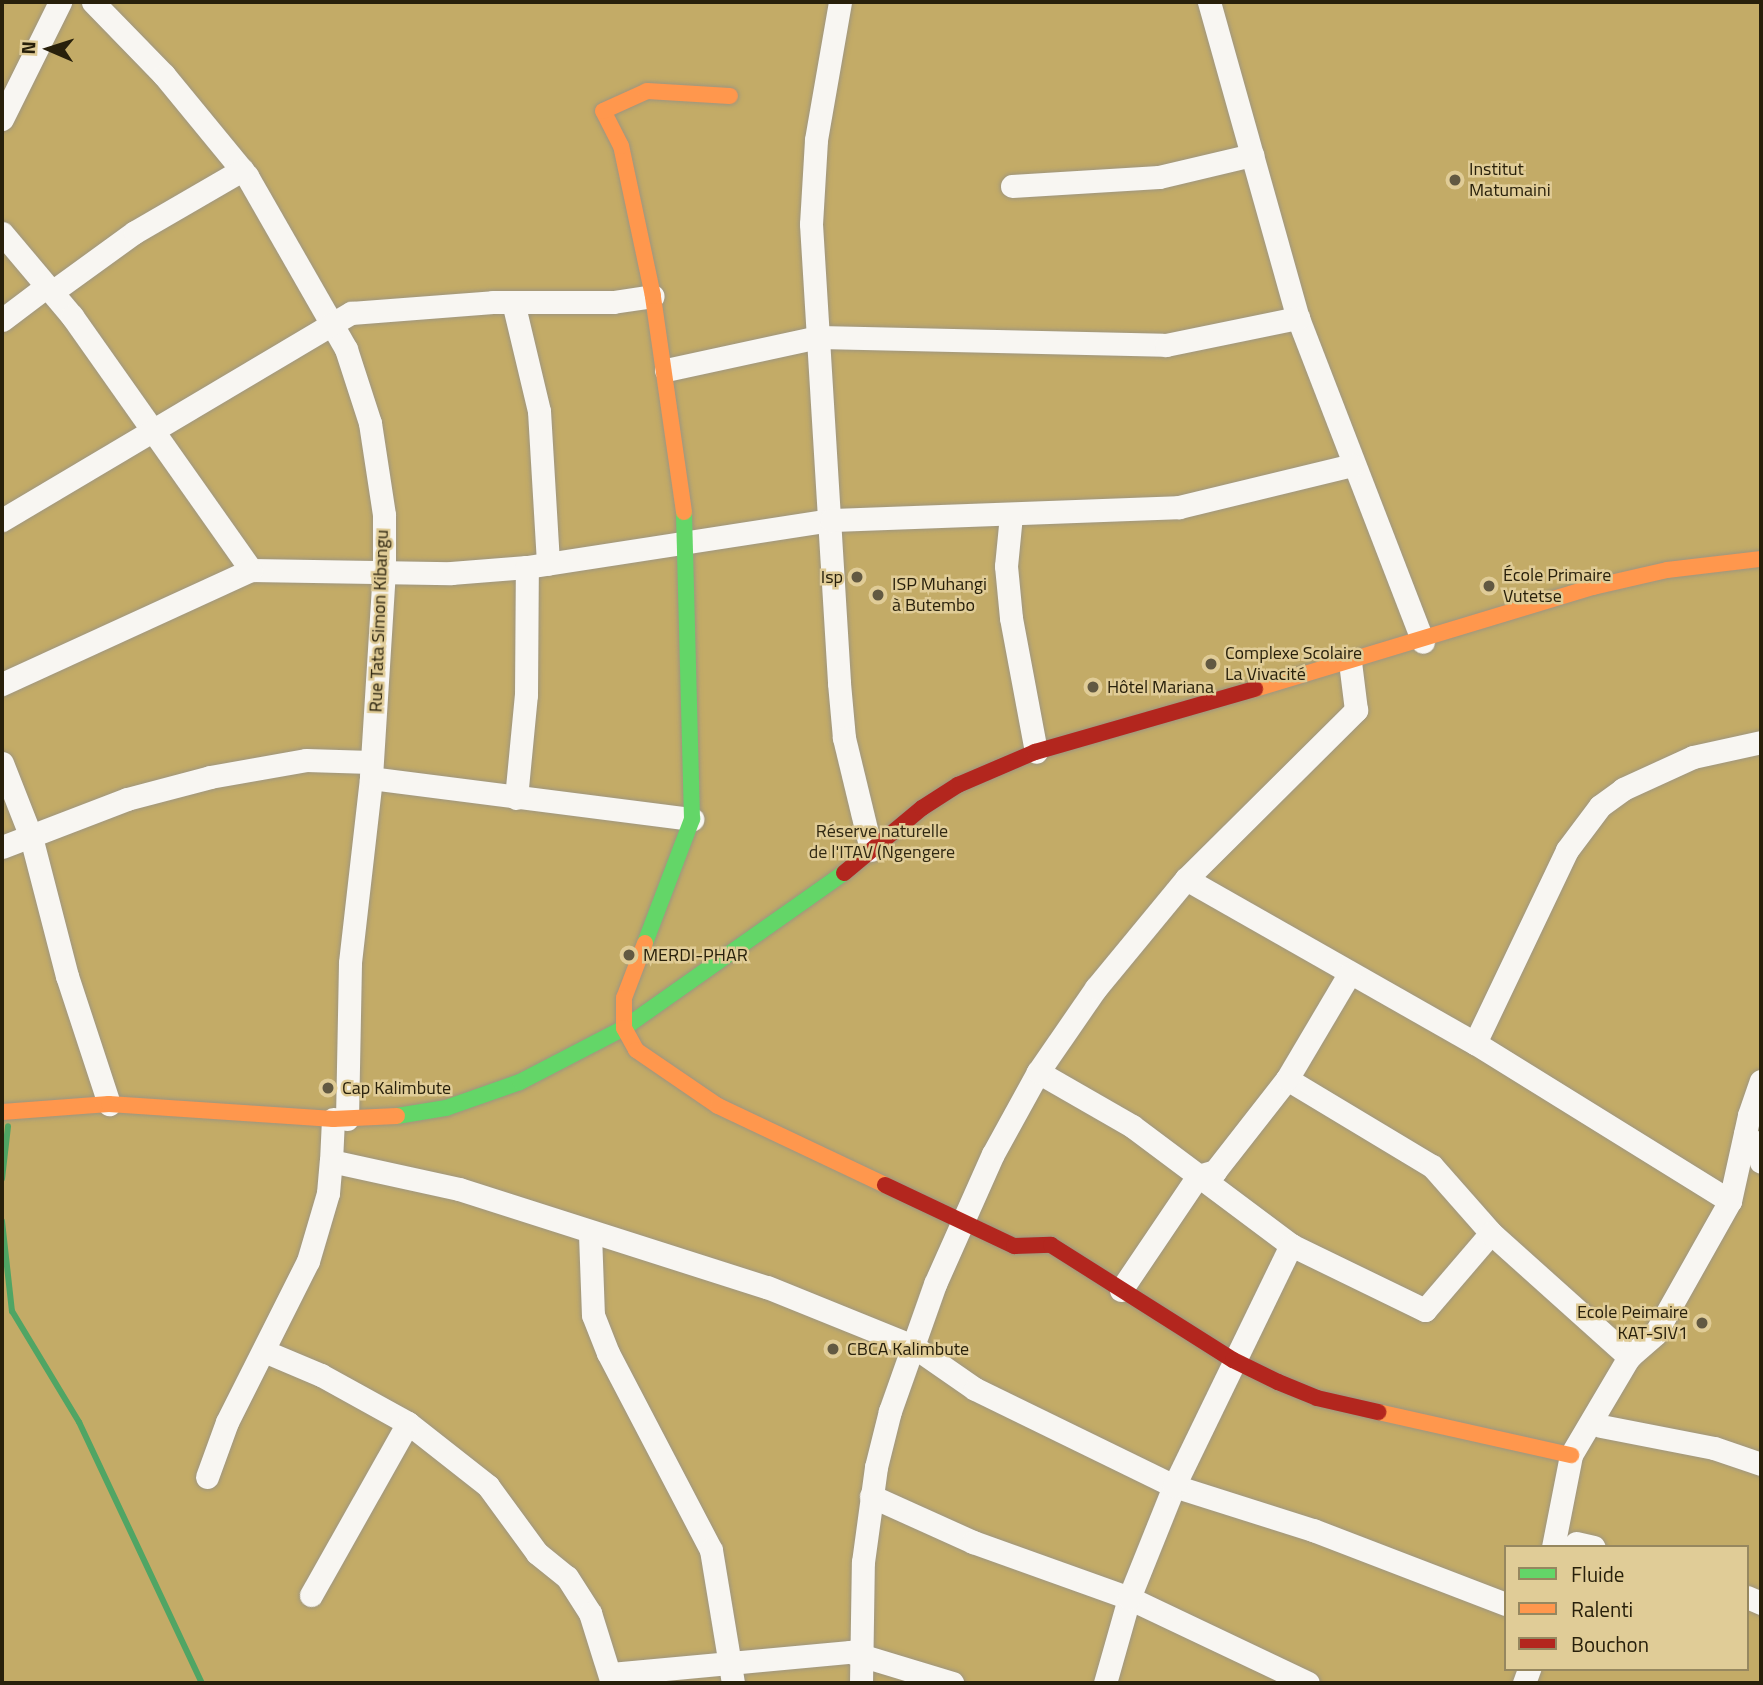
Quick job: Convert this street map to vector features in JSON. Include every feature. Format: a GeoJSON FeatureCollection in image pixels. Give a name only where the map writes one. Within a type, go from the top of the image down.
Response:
{"type":"FeatureCollection","features":[{"type":"Feature","properties":{"kind":"main road"},"geometry":{"type":"LineString","coordinates":[[730,96],[647,91],[603,111],[621,146],[653,296],[666,370],[688,541],[692,819],[624,998],[624,1028],[636,1050],[718,1106],[1014,1246],[1051,1245],[1233,1360],[1317,1398],[1571,1455]]}},
{"type":"Feature","properties":{"kind":"main road"},"geometry":{"type":"LineString","coordinates":[[2,1112],[109,1104],[340,1119],[446,1108],[520,1082],[624,1028],[822,891],[871,850],[958,785],[1036,752],[1423,642],[1593,587],[1667,570],[1761,559]]}},
{"type":"Feature","properties":{"kind":"street"},"geometry":{"type":"LineString","coordinates":[[2,119],[60,2]]}},
{"type":"Feature","properties":{"kind":"street","name":"Rue Tata Simon Kibangu"},"geometry":{"type":"LineString","coordinates":[[93,2],[164,75],[242,170],[346,349],[370,423],[384,515],[384,570],[371,770],[351,963],[340,1119],[316,1241],[228,1422],[206,1477]]}},
{"type":"Feature","properties":{"kind":"street"},"geometry":{"type":"LineString","coordinates":[[840,2],[816,140],[811,224],[844,738],[871,850]]}},
{"type":"Feature","properties":{"kind":"street"},"geometry":{"type":"LineString","coordinates":[[1209,2],[1298,318],[1352,465],[1423,642]]}},
{"type":"Feature","properties":{"kind":"street"},"geometry":{"type":"LineString","coordinates":[[1012,186],[1159,177],[1252,155]]}},
{"type":"Feature","properties":{"kind":"street"},"geometry":{"type":"LineString","coordinates":[[2,320],[135,232],[242,170]]}},
{"type":"Feature","properties":{"kind":"street"},"geometry":{"type":"LineString","coordinates":[[2,233],[50,289],[251,570]]}},
{"type":"Feature","properties":{"kind":"street"},"geometry":{"type":"LineString","coordinates":[[2,520],[351,313],[513,302],[613,302],[653,296]]}},
{"type":"Feature","properties":{"kind":"street"},"geometry":{"type":"LineString","coordinates":[[513,302],[542,436],[537,566],[516,799]]}},
{"type":"Feature","properties":{"kind":"street"},"geometry":{"type":"LineString","coordinates":[[666,370],[819,337],[1166,345],[1298,318]]}},
{"type":"Feature","properties":{"kind":"street"},"geometry":{"type":"LineString","coordinates":[[2,684],[251,570],[451,573],[537,566],[831,520],[1179,507],[1352,465]]}},
{"type":"Feature","properties":{"kind":"street"},"geometry":{"type":"LineString","coordinates":[[1011,515],[1006,566],[1011,618],[1036,752]]}},
{"type":"Feature","properties":{"kind":"street"},"geometry":{"type":"LineString","coordinates":[[861,1683],[860,1655],[871,1496],[890,1411],[912,1346],[993,1154],[1038,1072],[1096,988],[1186,879],[1356,710],[1350,662]]}},
{"type":"Feature","properties":{"kind":"street"},"geometry":{"type":"LineString","coordinates":[[1475,1043],[1567,850],[1600,806],[1623,789],[1693,757],[1761,741]]}},
{"type":"Feature","properties":{"kind":"street"},"geometry":{"type":"LineString","coordinates":[[2,847],[127,799],[210,777],[306,760],[516,799],[692,819]]}},
{"type":"Feature","properties":{"kind":"street"},"geometry":{"type":"LineString","coordinates":[[2,763],[31,837],[67,976],[109,1104]]}},
{"type":"Feature","properties":{"kind":"street"},"geometry":{"type":"LineString","coordinates":[[1186,879],[1289,935],[1349,974],[1475,1043],[1730,1201]]}},
{"type":"Feature","properties":{"kind":"street"},"geometry":{"type":"LineString","coordinates":[[1121,1290],[1198,1176],[1215,1171],[1287,1079],[1349,974]]}},
{"type":"Feature","properties":{"kind":"street"},"geometry":{"type":"LineString","coordinates":[[1038,1072],[1090,1098],[1291,1245],[1425,1310],[1491,1233]]}},
{"type":"Feature","properties":{"kind":"street"},"geometry":{"type":"LineString","coordinates":[[1287,1079],[1432,1166],[1491,1233],[1629,1357]]}},
{"type":"Feature","properties":{"kind":"street"},"geometry":{"type":"LineString","coordinates":[[1553,1545],[1571,1455],[1629,1357],[1655,1334],[1730,1201],[1745,1134],[1761,1081]]}},
{"type":"Feature","properties":{"kind":"street"},"geometry":{"type":"LineString","coordinates":[[1745,1134],[1758,1147],[1761,1162]]}},
{"type":"Feature","properties":{"kind":"street"},"geometry":{"type":"LineString","coordinates":[[331,1161],[459,1189],[590,1234],[767,1287],[912,1346],[975,1389],[1174,1486],[1313,1530],[1504,1603]]}},
{"type":"Feature","properties":{"kind":"street"},"geometry":{"type":"LineString","coordinates":[[590,1234],[593,1315],[608,1353],[711,1550],[732,1674]]}},
{"type":"Feature","properties":{"kind":"street"},"geometry":{"type":"LineString","coordinates":[[1105,1683],[1129,1598],[1174,1486],[1291,1245]]}},
{"type":"Feature","properties":{"kind":"street"},"geometry":{"type":"LineString","coordinates":[[264,1351],[321,1375],[408,1423],[488,1486],[537,1553],[567,1577],[590,1614],[612,1679],[732,1674],[860,1655],[952,1683]]}},
{"type":"Feature","properties":{"kind":"street"},"geometry":{"type":"LineString","coordinates":[[310,1595],[408,1423]]}},
{"type":"Feature","properties":{"kind":"street"},"geometry":{"type":"LineString","coordinates":[[1601,1426],[1714,1448],[1761,1464]]}},
{"type":"Feature","properties":{"kind":"street"},"geometry":{"type":"LineString","coordinates":[[871,1496],[973,1542],[1129,1598],[1308,1683]]}},
{"type":"Feature","properties":{"kind":"green space","name":"Réserve naturelle de l'ITAV (Ngengere"},"geometry":{"type":"Polygon","coordinates":[[[2,2],[1761,2],[1761,1683],[2,1683],[2,2]]]}},
{"type":"Feature","properties":{"kind":"waterway"},"geometry":{"type":"LineString","coordinates":[[2,1179],[8,1126]]}},
{"type":"Feature","properties":{"kind":"waterway"},"geometry":{"type":"LineString","coordinates":[[2,1221],[12,1311],[79,1422],[202,1683]]}},
{"type":"Feature","properties":{"kind":"traffic: fast"},"geometry":{"type":"LineString","coordinates":[[645,943],[692,819],[684,512]]}},
{"type":"Feature","properties":{"kind":"traffic: fast"},"geometry":{"type":"LineString","coordinates":[[397,1116],[446,1108],[520,1082],[624,1028],[844,873]]}},
{"type":"Feature","properties":{"kind":"traffic: slow"},"geometry":{"type":"LineString","coordinates":[[684,512],[653,296],[621,146],[603,111],[647,91],[730,96]]}},
{"type":"Feature","properties":{"kind":"traffic: slow"},"geometry":{"type":"LineString","coordinates":[[1255,689],[1593,587],[1667,570],[1761,559]]}},
{"type":"Feature","properties":{"kind":"traffic: slow"},"geometry":{"type":"LineString","coordinates":[[645,943],[624,998],[624,1028],[636,1050],[718,1106],[885,1185]]}},
{"type":"Feature","properties":{"kind":"traffic: slow"},"geometry":{"type":"LineString","coordinates":[[2,1112],[109,1104],[333,1119],[397,1116]]}},
{"type":"Feature","properties":{"kind":"traffic: slow"},"geometry":{"type":"LineString","coordinates":[[1378,1412],[1571,1455]]}},
{"type":"Feature","properties":{"kind":"traffic: jam"},"geometry":{"type":"LineString","coordinates":[[844,873],[922,808],[958,785],[1035,752],[1255,689]]}},
{"type":"Feature","properties":{"kind":"traffic: jam"},"geometry":{"type":"LineString","coordinates":[[885,1185],[1014,1246],[1051,1245],[1233,1360],[1317,1398],[1378,1412]]}},
{"type":"Feature","properties":{"kind":"place","name":"Institut Matumaini"},"geometry":{"type":"Point","coordinates":[1455,180]}},
{"type":"Feature","properties":{"kind":"place","name":"Isp"},"geometry":{"type":"Point","coordinates":[857,577]}},
{"type":"Feature","properties":{"kind":"place","name":"École Primaire Vutetse"},"geometry":{"type":"Point","coordinates":[1489,586]}},
{"type":"Feature","properties":{"kind":"place","name":"ISP Muhangi à Butembo"},"geometry":{"type":"Point","coordinates":[878,595]}},
{"type":"Feature","properties":{"kind":"place","name":"Complexe Scolaire La Vivacité"},"geometry":{"type":"Point","coordinates":[1211,664]}},
{"type":"Feature","properties":{"kind":"place","name":"Hôtel Mariana"},"geometry":{"type":"Point","coordinates":[1093,687]}},
{"type":"Feature","properties":{"kind":"place","name":"MERDI-PHAR"},"geometry":{"type":"Point","coordinates":[629,955]}},
{"type":"Feature","properties":{"kind":"place","name":"Cap Kalimbute"},"geometry":{"type":"Point","coordinates":[328,1088]}},
{"type":"Feature","properties":{"kind":"place","name":"Ecole Peimaire KAT-SIV1"},"geometry":{"type":"Point","coordinates":[1702,1323]}},
{"type":"Feature","properties":{"kind":"place","name":"CBCA Kalimbute"},"geometry":{"type":"Point","coordinates":[833,1349]}}]}
